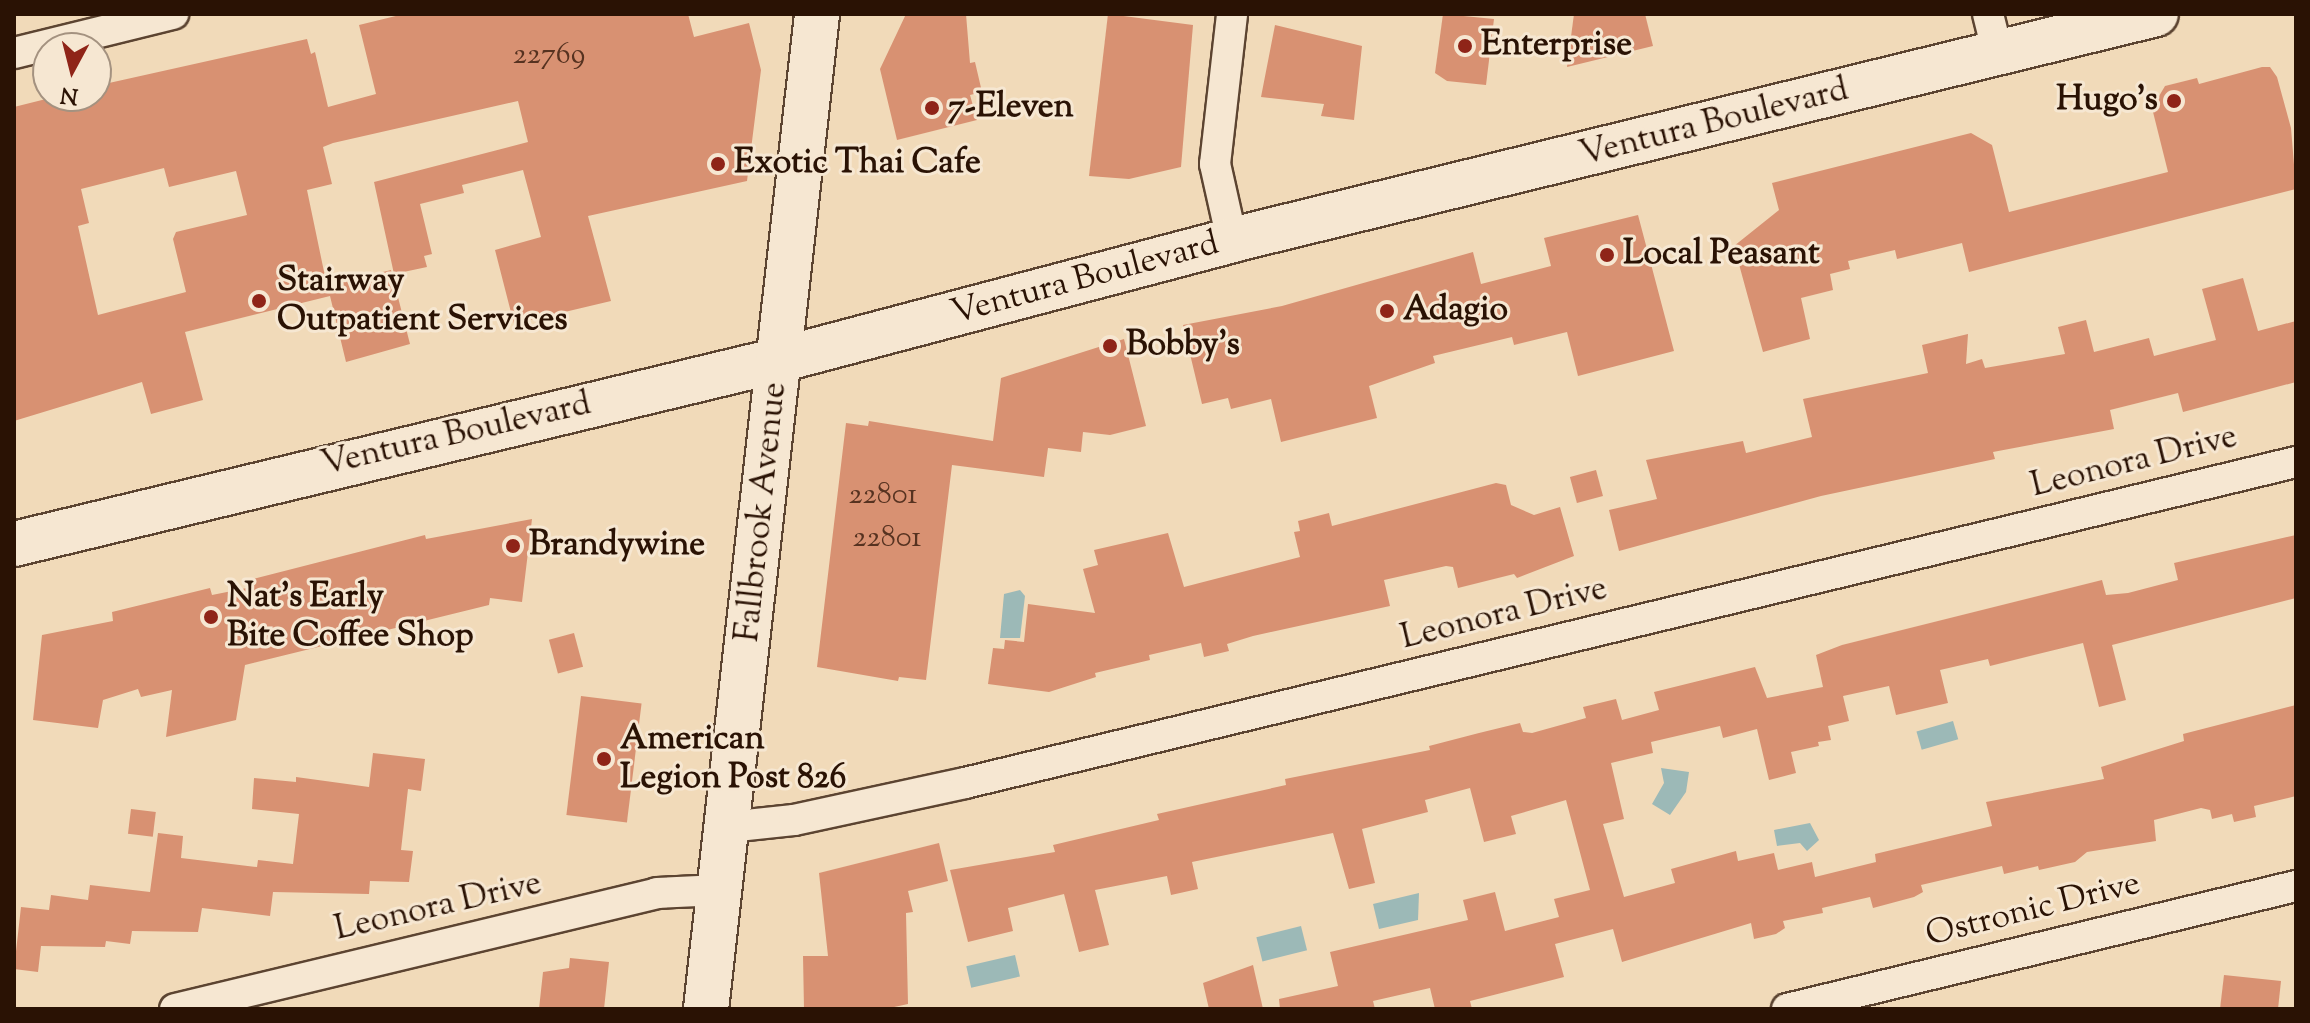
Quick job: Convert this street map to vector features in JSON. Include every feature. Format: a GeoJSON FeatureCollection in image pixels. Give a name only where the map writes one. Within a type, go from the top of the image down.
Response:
{"type":"FeatureCollection","features":[{"type":"Feature","properties":{"kind":"main road","name":"Fallbrook Avenue"},"geometry":{"type":"LineString","coordinates":[[706,1009],[817,14]]}},
{"type":"Feature","properties":{"kind":"main road","name":"Ventura Boulevard"},"geometry":{"type":"LineString","coordinates":[[14,544],[779,360],[1993,34],[2156,14]]}},
{"type":"Feature","properties":{"kind":"street"},"geometry":{"type":"LineString","coordinates":[[14,53],[173,14]]}},
{"type":"Feature","properties":{"kind":"street"},"geometry":{"type":"LineString","coordinates":[[1232,14],[1215,164],[1232,240]]}},
{"type":"Feature","properties":{"kind":"street","name":"Leonora Drive"},"geometry":{"type":"LineString","coordinates":[[728,827],[794,820],[965,783],[2296,462]]}},
{"type":"Feature","properties":{"kind":"street","name":"Ostronic Drive"},"geometry":{"type":"LineString","coordinates":[[1787,1009],[2296,886]]}},
{"type":"Feature","properties":{"kind":"street","name":"Leonora Drive"},"geometry":{"type":"LineString","coordinates":[[175,1009],[657,893],[720,890]]}},
{"type":"Feature","properties":{"kind":"water"},"geometry":{"type":"Polygon","coordinates":[[[1020,590],[1025,596],[1020,638],[1000,638],[1004,594],[1020,590]]]}},
{"type":"Feature","properties":{"kind":"water"},"geometry":{"type":"Polygon","coordinates":[[[1953,721],[1958,739],[1922,750],[1916,731],[1953,721]]]}},
{"type":"Feature","properties":{"kind":"water"},"geometry":{"type":"Polygon","coordinates":[[[1661,768],[1689,772],[1686,792],[1670,815],[1652,804],[1664,783],[1661,768]]]}},
{"type":"Feature","properties":{"kind":"water"},"geometry":{"type":"Polygon","coordinates":[[[1810,823],[1819,840],[1807,851],[1800,843],[1777,846],[1774,830],[1810,823]]]}},
{"type":"Feature","properties":{"kind":"water"},"geometry":{"type":"Polygon","coordinates":[[[1419,893],[1418,920],[1379,929],[1373,904],[1419,893]]]}},
{"type":"Feature","properties":{"kind":"water"},"geometry":{"type":"Polygon","coordinates":[[[1301,926],[1307,950],[1262,961],[1256,937],[1301,926]]]}},
{"type":"Feature","properties":{"kind":"water"},"geometry":{"type":"Polygon","coordinates":[[[1015,955],[1020,976],[971,988],[966,966],[1015,955]]]}},
{"type":"Feature","properties":{"kind":"building"},"geometry":{"type":"Polygon","coordinates":[[[404,14],[688,14],[694,37],[749,23],[761,70],[747,181],[588,216],[611,301],[514,324],[495,250],[541,237],[523,170],[462,185],[464,193],[420,204],[432,254],[424,256],[427,267],[394,274],[374,182],[528,142],[518,101],[323,147],[332,184],[307,190],[327,286],[391,270],[410,344],[346,362],[330,296],[185,332],[203,400],[151,414],[142,382],[14,421],[14,107],[32,102],[32,112],[112,112],[112,82],[307,39],[311,54],[315,52],[328,107],[376,94],[359,25],[404,14]],[[164,168],[81,189],[89,223],[78,226],[98,315],[186,292],[173,239],[176,232],[247,215],[236,171],[169,187],[164,168]]]}},
{"type":"Feature","properties":{"kind":"building"},"geometry":{"type":"Polygon","coordinates":[[[906,14],[966,14],[970,63],[975,62],[982,92],[970,95],[977,120],[897,140],[880,69],[906,14]]]}},
{"type":"Feature","properties":{"kind":"building"},"geometry":{"type":"Polygon","coordinates":[[[1108,14],[1193,25],[1181,167],[1129,179],[1089,176],[1108,14]]]}},
{"type":"Feature","properties":{"kind":"building","name":"Enterprise"},"geometry":{"type":"Polygon","coordinates":[[[1443,14],[1494,19],[1486,85],[1447,81],[1435,73],[1443,14]]]}},
{"type":"Feature","properties":{"kind":"building"},"geometry":{"type":"Polygon","coordinates":[[[1574,14],[1645,14],[1653,46],[1567,67],[1574,14]]]}},
{"type":"Feature","properties":{"kind":"building"},"geometry":{"type":"Polygon","coordinates":[[[1275,25],[1362,46],[1354,120],[1321,116],[1324,104],[1261,97],[1275,25]]]}},
{"type":"Feature","properties":{"kind":"building"},"geometry":{"type":"Polygon","coordinates":[[[2270,67],[2277,77],[2291,128],[2296,189],[1969,272],[1962,243],[1897,259],[1895,250],[1848,261],[1850,269],[1830,274],[1833,290],[1801,298],[1810,339],[1763,352],[1734,246],[1779,210],[1772,183],[1971,133],[1992,145],[2009,212],[2168,172],[2152,108],[2165,86],[2197,78],[2199,84],[2270,67]]]}},
{"type":"Feature","properties":{"kind":"building"},"geometry":{"type":"Polygon","coordinates":[[[1638,215],[1674,351],[1578,376],[1567,332],[1514,345],[1512,337],[1433,356],[1435,363],[1369,386],[1377,418],[1281,442],[1271,399],[1231,409],[1228,398],[1202,404],[1183,325],[1282,306],[1473,252],[1481,284],[1551,266],[1544,238],[1638,215]]]}},
{"type":"Feature","properties":{"kind":"building"},"geometry":{"type":"Polygon","coordinates":[[[2243,278],[2258,331],[2296,321],[2296,382],[2183,412],[2178,393],[2110,410],[2114,429],[1993,452],[1995,459],[1821,496],[1619,551],[1609,510],[1657,499],[1646,460],[1743,441],[1746,453],[1812,437],[1803,399],[1928,373],[1922,345],[1968,334],[1966,364],[1982,359],[1985,368],[2065,354],[2058,327],[2086,320],[2094,352],[2149,338],[2154,356],[2216,340],[2202,289],[2243,278]]]}},
{"type":"Feature","properties":{"kind":"building"},"geometry":{"type":"Polygon","coordinates":[[[1124,339],[1146,426],[1110,435],[1083,432],[1081,452],[1048,448],[1044,477],[952,465],[926,680],[899,677],[898,681],[817,667],[846,423],[868,426],[869,421],[993,441],[1001,378],[1124,339]]]}},
{"type":"Feature","properties":{"kind":"building"},"geometry":{"type":"Polygon","coordinates":[[[1596,470],[1603,496],[1577,503],[1570,477],[1596,470]]]}},
{"type":"Feature","properties":{"kind":"building"},"geometry":{"type":"Polygon","coordinates":[[[1496,483],[1506,485],[1511,505],[1534,515],[1560,507],[1574,556],[1517,578],[1514,574],[1458,588],[1453,567],[1446,566],[1384,580],[1390,606],[1253,636],[1227,644],[1229,651],[1204,657],[1201,643],[1149,655],[1150,660],[1095,673],[1096,677],[1049,692],[988,684],[993,648],[1004,649],[1005,640],[1024,642],[1028,604],[1095,613],[1083,569],[1098,565],[1094,550],[1168,533],[1184,587],[1300,557],[1294,532],[1300,531],[1298,521],[1329,513],[1332,526],[1496,483]]]}},
{"type":"Feature","properties":{"kind":"building"},"geometry":{"type":"Polygon","coordinates":[[[532,519],[522,602],[490,598],[489,605],[245,665],[236,720],[166,737],[172,690],[141,697],[138,689],[103,700],[98,728],[33,720],[42,635],[113,621],[112,612],[210,588],[212,595],[252,587],[253,579],[425,535],[426,539],[532,519]]]}},
{"type":"Feature","properties":{"kind":"building"},"geometry":{"type":"Polygon","coordinates":[[[2296,535],[2296,598],[2112,645],[2126,700],[2099,707],[2083,643],[1990,666],[1988,659],[1940,670],[1948,703],[1896,715],[1889,686],[1843,696],[1849,721],[1828,726],[1831,740],[1791,752],[1796,773],[1769,780],[1757,729],[1723,738],[1720,726],[1651,742],[1653,753],[1611,763],[1624,819],[1603,824],[1624,897],[1675,883],[1671,869],[1736,851],[1738,861],[1774,853],[1778,870],[1812,862],[1815,877],[1876,862],[1875,854],[1992,826],[1986,802],[2104,779],[2101,767],[2184,741],[2183,734],[2296,705],[2296,796],[2254,806],[2256,817],[2234,822],[2232,814],[2212,819],[2210,810],[2201,808],[2154,820],[2156,841],[2087,852],[2075,862],[2039,870],[2038,866],[2004,874],[2002,866],[1921,885],[1923,892],[1914,897],[1873,908],[1870,897],[1822,908],[1823,913],[1783,921],[1785,928],[1776,934],[1754,939],[1751,923],[1622,962],[1613,929],[1555,944],[1564,977],[1470,1001],[1472,1009],[1435,1009],[1430,988],[1373,1001],[1375,1009],[1280,1009],[1279,999],[1338,986],[1330,952],[1468,920],[1463,900],[1495,892],[1505,931],[1559,917],[1554,899],[1590,890],[1566,800],[1511,816],[1516,834],[1484,842],[1470,788],[1425,800],[1428,812],[1362,829],[1375,883],[1349,889],[1333,833],[1192,862],[1198,889],[1171,895],[1167,876],[1095,890],[1109,945],[1079,952],[1064,894],[1008,908],[1013,931],[968,942],[950,870],[1055,852],[1053,845],[1159,820],[1157,814],[1286,785],[1285,779],[1430,750],[1429,746],[1520,723],[1523,732],[1532,733],[1586,718],[1583,707],[1616,699],[1622,720],[1659,710],[1654,692],[1755,667],[1767,698],[1823,687],[1816,655],[1842,645],[2102,580],[2106,595],[2128,593],[2178,580],[2174,563],[2296,535]]]}},
{"type":"Feature","properties":{"kind":"building"},"geometry":{"type":"Polygon","coordinates":[[[574,633],[583,667],[558,674],[549,640],[574,633]]]}},
{"type":"Feature","properties":{"kind":"building","name":"American Legion Post 826"},"geometry":{"type":"Polygon","coordinates":[[[581,696],[642,703],[627,823],[566,815],[581,696]]]}},
{"type":"Feature","properties":{"kind":"building"},"geometry":{"type":"Polygon","coordinates":[[[373,753],[425,759],[421,791],[408,789],[401,850],[413,851],[409,882],[370,881],[369,894],[273,892],[270,916],[202,908],[198,932],[132,931],[130,944],[106,941],[105,947],[41,946],[38,972],[14,969],[21,907],[49,910],[51,895],[88,900],[90,885],[150,892],[158,833],[183,836],[181,858],[257,867],[258,860],[293,864],[299,814],[252,809],[254,778],[296,782],[296,777],[369,787],[373,753]]]}},
{"type":"Feature","properties":{"kind":"building"},"geometry":{"type":"Polygon","coordinates":[[[131,809],[156,812],[153,837],[128,834],[131,809]]]}},
{"type":"Feature","properties":{"kind":"building"},"geometry":{"type":"Polygon","coordinates":[[[939,843],[948,881],[908,891],[913,912],[906,913],[908,1004],[885,1009],[804,1009],[803,956],[828,956],[819,873],[939,843]]]}},
{"type":"Feature","properties":{"kind":"building"},"geometry":{"type":"Polygon","coordinates":[[[570,958],[609,962],[604,1009],[539,1009],[543,972],[569,968],[570,958]]]}},
{"type":"Feature","properties":{"kind":"building"},"geometry":{"type":"Polygon","coordinates":[[[1253,965],[1263,1009],[1209,1009],[1203,983],[1253,965]]]}},
{"type":"Feature","properties":{"kind":"building"},"geometry":{"type":"Polygon","coordinates":[[[2224,975],[2281,981],[2278,1009],[2220,1009],[2224,975]]]}},
{"type":"Feature","properties":{"kind":"place","name":"Enterprise"},"geometry":{"type":"Point","coordinates":[1465,46]}},
{"type":"Feature","properties":{"kind":"place","name":"Hugo's"},"geometry":{"type":"Point","coordinates":[2174,101]}},
{"type":"Feature","properties":{"kind":"place","name":"7-Eleven"},"geometry":{"type":"Point","coordinates":[932,108]}},
{"type":"Feature","properties":{"kind":"place","name":"Exotic Thai Cafe"},"geometry":{"type":"Point","coordinates":[718,164]}},
{"type":"Feature","properties":{"kind":"place","name":"Local Peasant"},"geometry":{"type":"Point","coordinates":[1607,255]}},
{"type":"Feature","properties":{"kind":"place","name":"Stairway Outpatient Services"},"geometry":{"type":"Point","coordinates":[259,301]}},
{"type":"Feature","properties":{"kind":"place","name":"Adagio"},"geometry":{"type":"Point","coordinates":[1387,311]}},
{"type":"Feature","properties":{"kind":"place","name":"Bobby's"},"geometry":{"type":"Point","coordinates":[1110,346]}},
{"type":"Feature","properties":{"kind":"place","name":"Brandywine"},"geometry":{"type":"Point","coordinates":[513,546]}},
{"type":"Feature","properties":{"kind":"place","name":"Nat's Early Bite Coffee Shop"},"geometry":{"type":"Point","coordinates":[211,617]}},
{"type":"Feature","properties":{"kind":"place","name":"American Legion Post 826"},"geometry":{"type":"Point","coordinates":[604,759]}}]}
